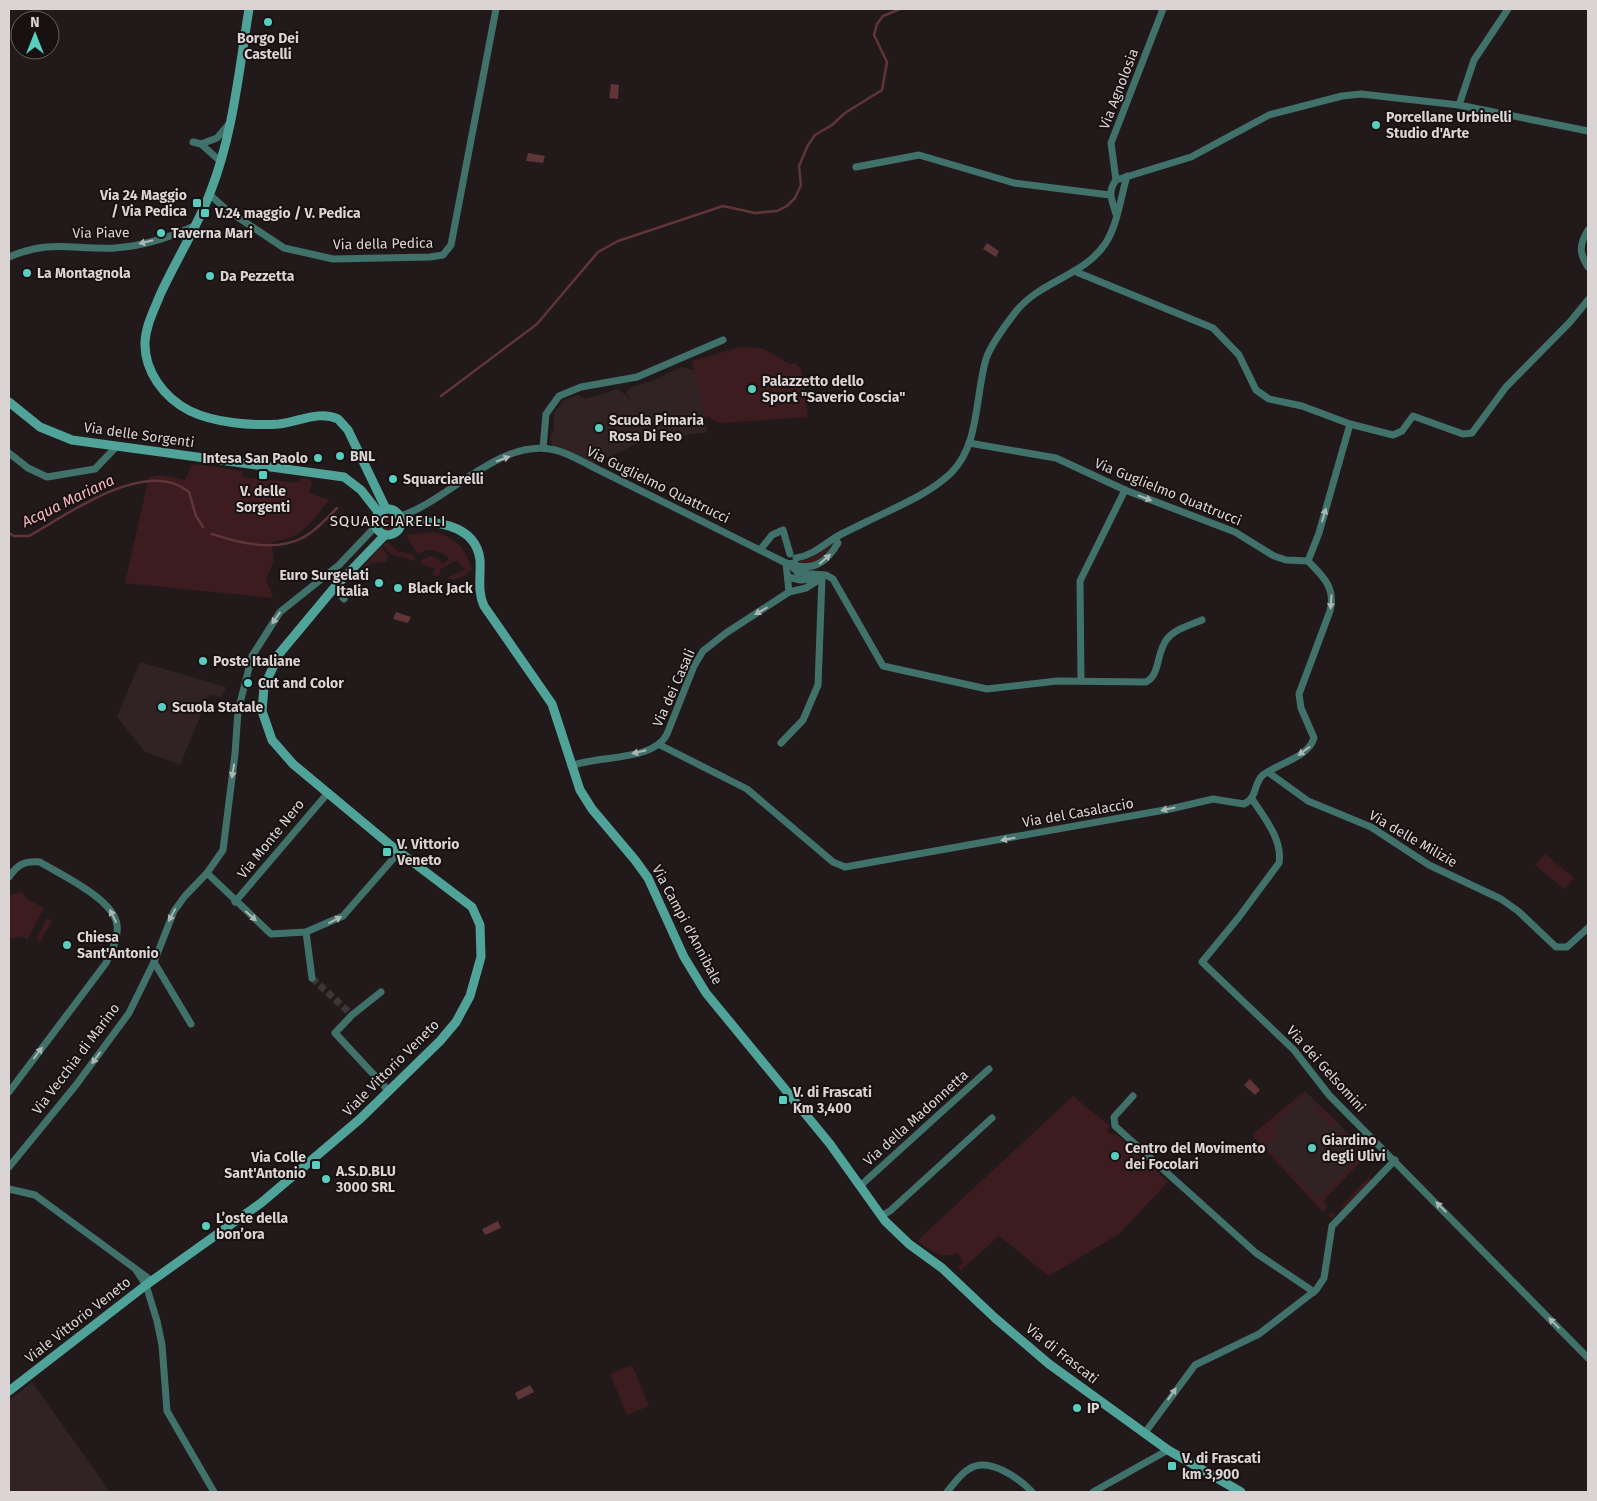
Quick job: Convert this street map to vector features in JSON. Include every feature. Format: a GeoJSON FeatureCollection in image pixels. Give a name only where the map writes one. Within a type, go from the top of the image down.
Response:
{"type":"FeatureCollection","features":[{"type":"Feature","properties":{"kind":"main road"},"geometry":{"type":"LineString","coordinates":[[249,9],[230,124],[220,161],[209,194],[149,321],[145,339],[146,355],[152,373],[165,391],[180,405],[201,415],[270,424],[321,416],[338,419],[348,430],[382,511]]}},
{"type":"Feature","properties":{"kind":"main road","name":"Via delle Sorgenti"},"geometry":{"type":"LineString","coordinates":[[9,402],[34,424],[53,433],[80,441],[344,477],[361,490],[382,511]]}},
{"type":"Feature","properties":{"kind":"main road"},"geometry":{"type":"LineString","coordinates":[[394,510],[400,519],[396,532],[385,534],[376,526],[376,519],[382,511],[394,510]]}},
{"type":"Feature","properties":{"kind":"main road","name":"Via Campi d'Annibale"},"geometry":{"type":"LineString","coordinates":[[400,519],[443,524],[463,532],[475,544],[479,558],[479,588],[484,606],[552,704],[571,766],[580,790],[588,804],[648,878],[682,952],[706,993],[824,1138],[860,1186]]}},
{"type":"Feature","properties":{"kind":"main road","name":"Viale Vittorio Veneto"},"geometry":{"type":"LineString","coordinates":[[9,1391],[149,1283],[261,1203],[360,1119],[440,1041],[456,1022],[470,996],[481,957],[480,925],[472,907],[399,852],[293,764],[272,740],[264,720],[262,696],[267,677],[279,654],[334,588],[385,534]]}},
{"type":"Feature","properties":{"kind":"main road","name":"Via di Frascati"},"geometry":{"type":"LineString","coordinates":[[860,1186],[881,1216],[906,1241],[942,1268],[1022,1342],[1144,1434],[1241,1492]]}},
{"type":"Feature","properties":{"kind":"street","name":"Via della Pedica"},"geometry":{"type":"LineString","coordinates":[[209,194],[227,210],[284,248],[333,258],[430,257],[443,255],[451,245],[496,9]]}},
{"type":"Feature","properties":{"kind":"street","name":"Via Agnolosia"},"geometry":{"type":"LineString","coordinates":[[1116,180],[1111,143],[1163,9]]}},
{"type":"Feature","properties":{"kind":"street"},"geometry":{"type":"LineString","coordinates":[[1460,106],[1474,60],[1508,9]]}},
{"type":"Feature","properties":{"kind":"street"},"geometry":{"type":"LineString","coordinates":[[1116,214],[1110,195],[1110,188],[1116,180],[1191,157],[1269,115],[1322,99],[1361,94],[1460,106],[1588,131]]}},
{"type":"Feature","properties":{"kind":"street"},"geometry":{"type":"LineString","coordinates":[[201,144],[217,138],[230,124]]}},
{"type":"Feature","properties":{"kind":"street"},"geometry":{"type":"LineString","coordinates":[[193,142],[201,144],[220,161]]}},
{"type":"Feature","properties":{"kind":"street"},"geometry":{"type":"LineString","coordinates":[[856,167],[919,155],[1014,183],[1110,195]]}},
{"type":"Feature","properties":{"kind":"street"},"geometry":{"type":"LineString","coordinates":[[793,556],[816,552],[858,526],[942,480],[957,466],[970,443],[989,352],[1025,300],[1041,288],[1089,261],[1104,246],[1111,233],[1127,176]]}},
{"type":"Feature","properties":{"kind":"street","name":"Via Piave"},"geometry":{"type":"LineString","coordinates":[[9,257],[32,248],[50,245],[124,247],[170,237],[192,227]]}},
{"type":"Feature","properties":{"kind":"street"},"geometry":{"type":"LineString","coordinates":[[1588,230],[1580,243],[1580,251],[1588,267]]}},
{"type":"Feature","properties":{"kind":"street"},"geometry":{"type":"LineString","coordinates":[[1074,271],[1213,328],[1236,350],[1252,385],[1264,396],[1302,406],[1350,424],[1397,435],[1402,431],[1410,417],[1415,416],[1463,434],[1472,433],[1506,387],[1570,322],[1588,300]]}},
{"type":"Feature","properties":{"kind":"street"},"geometry":{"type":"LineString","coordinates":[[543,448],[546,414],[559,396],[581,387],[637,377],[723,340]]}},
{"type":"Feature","properties":{"kind":"street"},"geometry":{"type":"LineString","coordinates":[[1252,800],[1259,779],[1303,753],[1312,744],[1314,738],[1301,708],[1299,694],[1330,611],[1332,597],[1328,583],[1308,562],[1319,533],[1350,424]]}},
{"type":"Feature","properties":{"kind":"street","name":"Via Guglielmo Quattrucci"},"geometry":{"type":"LineString","coordinates":[[970,443],[1053,458],[1125,490],[1236,532],[1277,557],[1308,562]]}},
{"type":"Feature","properties":{"kind":"street"},"geometry":{"type":"LineString","coordinates":[[9,453],[28,468],[47,477],[95,469],[116,447]]}},
{"type":"Feature","properties":{"kind":"street","name":"Via Guglielmo Quattrucci"},"geometry":{"type":"LineString","coordinates":[[400,519],[425,506],[460,481],[489,464],[517,453],[543,448],[564,453],[788,564],[795,571],[804,575],[826,577]]}},
{"type":"Feature","properties":{"kind":"street"},"geometry":{"type":"LineString","coordinates":[[1081,681],[1080,581],[1083,570],[1125,490]]}},
{"type":"Feature","properties":{"kind":"street","name":"Via Vecchia di Marino"},"geometry":{"type":"LineString","coordinates":[[9,1167],[76,1085],[129,1012],[154,962],[174,911],[184,896],[207,873],[223,850],[235,754],[238,712],[252,656],[280,612],[338,565],[376,526]]}},
{"type":"Feature","properties":{"kind":"street"},"geometry":{"type":"LineString","coordinates":[[760,550],[772,535],[783,530],[796,562],[788,564]]}},
{"type":"Feature","properties":{"kind":"street"},"geometry":{"type":"LineString","coordinates":[[788,564],[801,567],[823,563],[836,541]]}},
{"type":"Feature","properties":{"kind":"street"},"geometry":{"type":"LineString","coordinates":[[788,564],[789,592]]}},
{"type":"Feature","properties":{"kind":"street"},"geometry":{"type":"LineString","coordinates":[[788,577],[800,580],[826,577],[838,585],[877,660],[889,669],[983,688],[1050,681],[1142,682],[1150,680],[1154,674],[1162,647],[1168,638],[1202,620]]}},
{"type":"Feature","properties":{"kind":"street"},"geometry":{"type":"LineString","coordinates":[[781,743],[801,723],[818,685],[826,577]]}},
{"type":"Feature","properties":{"kind":"street","name":"Via dei Casali"},"geometry":{"type":"LineString","coordinates":[[571,766],[640,752],[660,745],[668,734],[694,666],[703,651],[726,632],[789,592],[806,588],[826,577]]}},
{"type":"Feature","properties":{"kind":"street"},"geometry":{"type":"LineString","coordinates":[[334,588],[344,598]]}},
{"type":"Feature","properties":{"kind":"street","name":"Via del Casalaccio"},"geometry":{"type":"LineString","coordinates":[[660,745],[747,789],[833,862],[845,867],[1151,813],[1213,799],[1239,804],[1252,800]]}},
{"type":"Feature","properties":{"kind":"street","name":"Via delle Milizie"},"geometry":{"type":"LineString","coordinates":[[1268,772],[1312,803],[1370,827],[1429,865],[1502,899],[1518,910],[1556,947],[1567,947],[1588,928]]}},
{"type":"Feature","properties":{"kind":"street","name":"Via Monte Nero"},"geometry":{"type":"LineString","coordinates":[[236,902],[327,794]]}},
{"type":"Feature","properties":{"kind":"street","name":"Via dei Gelsomini"},"geometry":{"type":"LineString","coordinates":[[1252,800],[1272,830],[1279,852],[1279,863],[1239,917],[1202,962],[1294,1050],[1324,1090],[1588,1358]]}},
{"type":"Feature","properties":{"kind":"street"},"geometry":{"type":"LineString","coordinates":[[207,873],[271,934],[306,932],[343,916],[399,852]]}},
{"type":"Feature","properties":{"kind":"street"},"geometry":{"type":"LineString","coordinates":[[9,877],[17,865],[28,862],[40,862],[106,903],[117,926],[115,940],[106,963],[9,1092]]}},
{"type":"Feature","properties":{"kind":"street"},"geometry":{"type":"LineString","coordinates":[[306,932],[312,978]]}},
{"type":"Feature","properties":{"kind":"street"},"geometry":{"type":"LineString","coordinates":[[154,962],[191,1024]]}},
{"type":"Feature","properties":{"kind":"street"},"geometry":{"type":"LineString","coordinates":[[381,992],[352,1015],[335,1033],[388,1092]]}},
{"type":"Feature","properties":{"kind":"street","name":"Via della Madonnetta"},"geometry":{"type":"LineString","coordinates":[[860,1186],[989,1069]]}},
{"type":"Feature","properties":{"kind":"street"},"geometry":{"type":"LineString","coordinates":[[1133,1096],[1114,1118],[1114,1126],[1256,1253],[1314,1292]]}},
{"type":"Feature","properties":{"kind":"street"},"geometry":{"type":"LineString","coordinates":[[881,1216],[890,1211],[992,1118]]}},
{"type":"Feature","properties":{"kind":"street"},"geometry":{"type":"LineString","coordinates":[[1144,1434],[1194,1365],[1259,1334],[1314,1292],[1322,1283],[1332,1226],[1395,1160]]}},
{"type":"Feature","properties":{"kind":"street"},"geometry":{"type":"LineString","coordinates":[[9,1188],[35,1195],[136,1270],[149,1283],[162,1345],[167,1411],[214,1492]]}},
{"type":"Feature","properties":{"kind":"street"},"geometry":{"type":"LineString","coordinates":[[1093,1492],[1168,1450]]}},
{"type":"Feature","properties":{"kind":"street"},"geometry":{"type":"LineString","coordinates":[[947,1492],[967,1470],[980,1466],[1011,1475],[1032,1492]]}},
{"type":"Feature","properties":{"kind":"shaded area"},"geometry":{"type":"Polygon","coordinates":[[[611,84],[619,85],[618,99],[609,98],[611,84]]]}},
{"type":"Feature","properties":{"kind":"shaded area"},"geometry":{"type":"Polygon","coordinates":[[[528,153],[545,156],[543,163],[526,161],[528,153]]]}},
{"type":"Feature","properties":{"kind":"shaded area"},"geometry":{"type":"Polygon","coordinates":[[[987,243],[999,251],[996,257],[983,249],[987,243]]]}},
{"type":"Feature","properties":{"kind":"shaded area","name":"Palazzetto dello Sport \"Saverio Coscia\""},"geometry":{"type":"Polygon","coordinates":[[[741,347],[762,348],[791,365],[794,363],[801,369],[808,417],[720,423],[705,416],[692,361],[741,347]]]}},
{"type":"Feature","properties":{"kind":"shaded area"},"geometry":{"type":"Polygon","coordinates":[[[681,367],[695,371],[704,406],[707,432],[641,442],[593,464],[552,446],[550,437],[554,430],[554,413],[564,400],[578,395],[585,399],[618,389],[631,400],[626,392],[629,388],[652,381],[681,367]]]}},
{"type":"Feature","properties":{"kind":"shaded area"},"geometry":{"type":"Polygon","coordinates":[[[192,464],[243,471],[242,477],[299,483],[300,478],[309,479],[312,483],[309,493],[329,500],[311,523],[299,533],[292,537],[271,542],[274,561],[266,579],[273,598],[125,583],[149,477],[162,475],[185,480],[192,464]]]}},
{"type":"Feature","properties":{"kind":"shaded area"},"geometry":{"type":"Polygon","coordinates":[[[388,514],[394,516],[396,522],[394,528],[388,530],[382,528],[380,522],[382,516],[388,514]]]}},
{"type":"Feature","properties":{"kind":"shaded area"},"geometry":{"type":"Polygon","coordinates":[[[432,532],[447,536],[458,544],[470,562],[472,570],[461,578],[451,579],[447,578],[464,570],[457,560],[440,569],[441,571],[438,576],[433,575],[435,568],[421,564],[421,560],[430,556],[439,559],[442,564],[448,560],[447,556],[432,550],[421,552],[418,555],[406,535],[432,532]]]}},
{"type":"Feature","properties":{"kind":"shaded area"},"geometry":{"type":"Polygon","coordinates":[[[387,542],[399,552],[413,554],[416,561],[390,554],[383,545],[387,542]]]}},
{"type":"Feature","properties":{"kind":"shaded area"},"geometry":{"type":"Polygon","coordinates":[[[835,542],[812,565],[799,563],[819,554],[835,542]]]}},
{"type":"Feature","properties":{"kind":"shaded area"},"geometry":{"type":"Polygon","coordinates":[[[381,546],[388,556],[386,562],[371,563],[347,586],[381,546]]]}},
{"type":"Feature","properties":{"kind":"shaded area"},"geometry":{"type":"Polygon","coordinates":[[[396,612],[411,617],[408,623],[393,619],[396,612]]]}},
{"type":"Feature","properties":{"kind":"shaded area","name":"Scuola Statale"},"geometry":{"type":"Polygon","coordinates":[[[140,662],[226,687],[222,697],[209,695],[180,765],[144,751],[117,717],[140,662]]]}},
{"type":"Feature","properties":{"kind":"shaded area"},"geometry":{"type":"Polygon","coordinates":[[[1545,854],[1574,878],[1564,889],[1535,865],[1545,854]]]}},
{"type":"Feature","properties":{"kind":"shaded area"},"geometry":{"type":"Polygon","coordinates":[[[9,892],[11,895],[21,892],[27,899],[44,908],[27,940],[24,937],[10,938],[9,892]]]}},
{"type":"Feature","properties":{"kind":"shaded area"},"geometry":{"type":"Polygon","coordinates":[[[47,918],[52,921],[40,942],[36,939],[47,918]]]}},
{"type":"Feature","properties":{"kind":"shaded area"},"geometry":{"type":"Polygon","coordinates":[[[1250,1079],[1260,1090],[1255,1095],[1244,1085],[1250,1079]]]}},
{"type":"Feature","properties":{"kind":"shaded area","name":"Giardino degli Ulivi"},"geometry":{"type":"Polygon","coordinates":[[[1305,1091],[1354,1139],[1365,1157],[1319,1205],[1252,1135],[1305,1091]]]}},
{"type":"Feature","properties":{"kind":"shaded area"},"geometry":{"type":"Polygon","coordinates":[[[1305,1091],[1305,1095],[1274,1125],[1279,1132],[1267,1147],[1317,1200],[1361,1155],[1340,1134],[1344,1130],[1354,1139],[1365,1157],[1323,1201],[1328,1206],[1324,1211],[1329,1216],[1333,1212],[1335,1214],[1333,1219],[1322,1211],[1252,1135],[1305,1091]]]}},
{"type":"Feature","properties":{"kind":"shaded area"},"geometry":{"type":"Polygon","coordinates":[[[1073,1096],[1109,1125],[1107,1132],[1117,1135],[1168,1182],[1119,1234],[1049,1276],[999,1236],[960,1271],[959,1266],[963,1262],[957,1252],[941,1255],[917,1241],[1073,1096]]]}},
{"type":"Feature","properties":{"kind":"shaded area"},"geometry":{"type":"Polygon","coordinates":[[[1318,1104],[1337,1123],[1333,1126],[1314,1108],[1318,1104]]]}},
{"type":"Feature","properties":{"kind":"shaded area"},"geometry":{"type":"Polygon","coordinates":[[[1369,1177],[1372,1180],[1343,1209],[1340,1208],[1369,1177]]]}},
{"type":"Feature","properties":{"kind":"shaded area"},"geometry":{"type":"Polygon","coordinates":[[[498,1221],[501,1228],[485,1235],[482,1229],[498,1221]]]}},
{"type":"Feature","properties":{"kind":"shaded area"},"geometry":{"type":"Polygon","coordinates":[[[632,1365],[649,1406],[627,1415],[610,1374],[632,1365]]]}},
{"type":"Feature","properties":{"kind":"shaded area"},"geometry":{"type":"Polygon","coordinates":[[[32,1382],[110,1492],[9,1492],[9,1400],[32,1382]]]}},
{"type":"Feature","properties":{"kind":"shaded area"},"geometry":{"type":"Polygon","coordinates":[[[530,1385],[534,1392],[518,1400],[515,1393],[530,1385]]]}},
{"type":"Feature","properties":{"kind":"waterway"},"geometry":{"type":"LineString","coordinates":[[441,396],[537,324],[598,252],[618,241],[723,206],[755,213],[777,211],[787,206],[795,198],[801,185],[799,166],[808,145],[815,135],[832,125],[845,113],[882,90],[887,62],[874,35],[877,24],[883,16],[900,9]]}},
{"type":"Feature","properties":{"kind":"waterway","name":"Acqua Mariana"},"geometry":{"type":"LineString","coordinates":[[9,533],[14,536],[29,536],[85,503],[130,485],[152,481],[172,483],[189,492],[196,516],[203,527]]}},
{"type":"Feature","properties":{"kind":"waterway"},"geometry":{"type":"LineString","coordinates":[[212,534],[257,545],[280,545],[302,538],[312,532],[337,508]]}},
{"type":"Feature","properties":{"kind":"tunnel"},"geometry":{"type":"LineString","coordinates":[[312,978],[352,1015]]}},
{"type":"Feature","properties":{"kind":"place","name":"Borgo Dei Castelli"},"geometry":{"type":"Point","coordinates":[268,22]}},
{"type":"Feature","properties":{"kind":"place","name":"Porcellane Urbinelli Studio d'Arte"},"geometry":{"type":"Point","coordinates":[1376,125]}},
{"type":"Feature","properties":{"kind":"place","name":"Via 24 Maggio / Via Pedica"},"geometry":{"type":"Point","coordinates":[197,203]}},
{"type":"Feature","properties":{"kind":"place","name":"V.24 maggio / V. Pedica"},"geometry":{"type":"Point","coordinates":[205,213]}},
{"type":"Feature","properties":{"kind":"place","name":"Taverna Mari"},"geometry":{"type":"Point","coordinates":[161,233]}},
{"type":"Feature","properties":{"kind":"place","name":"La Montagnola"},"geometry":{"type":"Point","coordinates":[27,273]}},
{"type":"Feature","properties":{"kind":"place","name":"Da Pezzetta"},"geometry":{"type":"Point","coordinates":[210,276]}},
{"type":"Feature","properties":{"kind":"place","name":"Palazzetto dello Sport \"Saverio Coscia\""},"geometry":{"type":"Point","coordinates":[752,389]}},
{"type":"Feature","properties":{"kind":"place","name":"Scuola Pimaria Rosa Di Feo"},"geometry":{"type":"Point","coordinates":[599,428]}},
{"type":"Feature","properties":{"kind":"place","name":"BNL"},"geometry":{"type":"Point","coordinates":[340,456]}},
{"type":"Feature","properties":{"kind":"place","name":"Intesa San Paolo"},"geometry":{"type":"Point","coordinates":[318,458]}},
{"type":"Feature","properties":{"kind":"place","name":"V. delle Sorgenti"},"geometry":{"type":"Point","coordinates":[263,475]}},
{"type":"Feature","properties":{"kind":"place","name":"Squarciarelli"},"geometry":{"type":"Point","coordinates":[393,479]}},
{"type":"Feature","properties":{"kind":"place","name":"Euro Surgelati Italia"},"geometry":{"type":"Point","coordinates":[379,583]}},
{"type":"Feature","properties":{"kind":"place","name":"Black Jack"},"geometry":{"type":"Point","coordinates":[398,588]}},
{"type":"Feature","properties":{"kind":"place","name":"Poste Italiane"},"geometry":{"type":"Point","coordinates":[203,661]}},
{"type":"Feature","properties":{"kind":"place","name":"Cut and Color"},"geometry":{"type":"Point","coordinates":[248,683]}},
{"type":"Feature","properties":{"kind":"place","name":"Scuola Statale"},"geometry":{"type":"Point","coordinates":[162,707]}},
{"type":"Feature","properties":{"kind":"place","name":"V. Vittorio Veneto"},"geometry":{"type":"Point","coordinates":[387,852]}},
{"type":"Feature","properties":{"kind":"place","name":"Chiesa Sant'Antonio"},"geometry":{"type":"Point","coordinates":[67,945]}},
{"type":"Feature","properties":{"kind":"place","name":"V. di Frascati Km 3,400"},"geometry":{"type":"Point","coordinates":[783,1100]}},
{"type":"Feature","properties":{"kind":"place","name":"Giardino degli Ulivi"},"geometry":{"type":"Point","coordinates":[1312,1148]}},
{"type":"Feature","properties":{"kind":"place","name":"Centro del Movimento dei Focolari"},"geometry":{"type":"Point","coordinates":[1115,1156]}},
{"type":"Feature","properties":{"kind":"place","name":"Via Colle Sant'Antonio"},"geometry":{"type":"Point","coordinates":[316,1165]}},
{"type":"Feature","properties":{"kind":"place","name":"A.S.D.BLU 3000 SRL"},"geometry":{"type":"Point","coordinates":[326,1179]}},
{"type":"Feature","properties":{"kind":"place","name":"L’oste della bon’ora"},"geometry":{"type":"Point","coordinates":[206,1226]}},
{"type":"Feature","properties":{"kind":"place","name":"IP"},"geometry":{"type":"Point","coordinates":[1077,1408]}},
{"type":"Feature","properties":{"kind":"place","name":"V. di Frascati km 3,900"},"geometry":{"type":"Point","coordinates":[1172,1466]}},
{"type":"Feature","properties":{"kind":"district","name":"SQUARCIARELLI"},"geometry":{"type":"Point","coordinates":[388,521]}}]}
